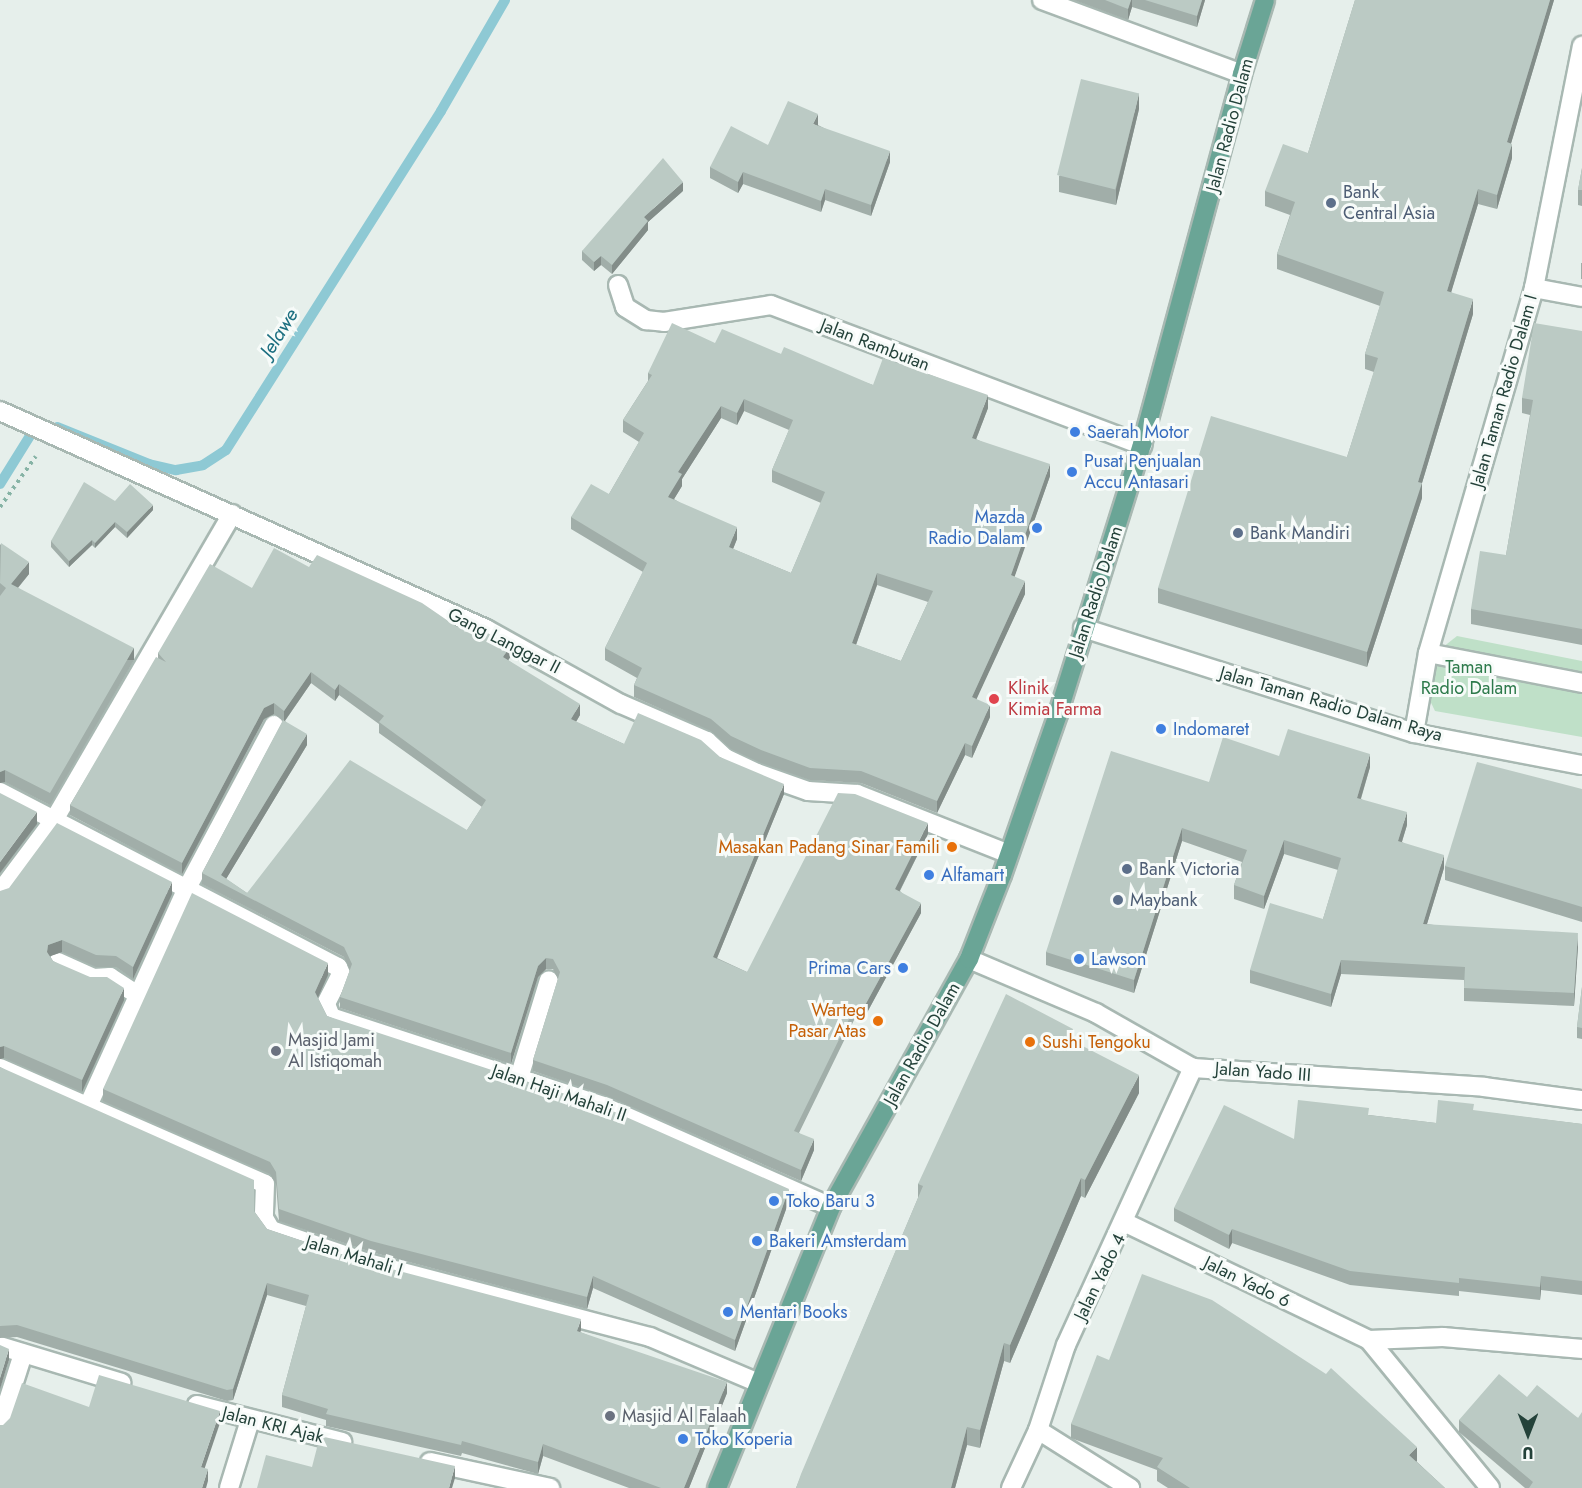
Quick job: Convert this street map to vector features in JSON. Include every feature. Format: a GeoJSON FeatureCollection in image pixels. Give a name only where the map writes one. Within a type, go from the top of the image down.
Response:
{"type":"FeatureCollection","features":[{"type":"Feature","properties":{"kind":"main road","name":"Jalan Radio Dalam"},"geometry":{"type":"LineString","coordinates":[[717,1488],[831,1208],[969,959],[1009,854],[1142,446],[1242,74],[1266,0]]}},
{"type":"Feature","properties":{"kind":"street"},"geometry":{"type":"LineString","coordinates":[[1042,0],[1242,74]]}},
{"type":"Feature","properties":{"kind":"street","name":"Jalan Taman Radio Dalam I"},"geometry":{"type":"LineString","coordinates":[[1414,733],[1428,653],[1534,288],[1576,97],[1582,46]]}},
{"type":"Feature","properties":{"kind":"street","name":"Jalan Rambutan"},"geometry":{"type":"LineString","coordinates":[[618,285],[625,306],[646,320],[664,322],[771,305],[1142,446]]}},
{"type":"Feature","properties":{"kind":"street"},"geometry":{"type":"LineString","coordinates":[[1534,288],[1582,297]]}},
{"type":"Feature","properties":{"kind":"street","name":"Gang Langgar II"},"geometry":{"type":"LineString","coordinates":[[0,411],[486,629],[621,704],[707,741],[725,758],[757,773],[808,791],[857,794],[1009,854]]}},
{"type":"Feature","properties":{"kind":"street"},"geometry":{"type":"LineString","coordinates":[[0,892],[54,820],[232,514]]}},
{"type":"Feature","properties":{"kind":"street","name":"Jalan Taman Radio Dalam Raya"},"geometry":{"type":"LineString","coordinates":[[1083,628],[1414,733],[1582,765]]}},
{"type":"Feature","properties":{"kind":"street"},"geometry":{"type":"LineString","coordinates":[[1428,653],[1582,683]]}},
{"type":"Feature","properties":{"kind":"street"},"geometry":{"type":"LineString","coordinates":[[88,1106],[187,888],[274,725]]}},
{"type":"Feature","properties":{"kind":"street"},"geometry":{"type":"LineString","coordinates":[[0,792],[187,888]]}},
{"type":"Feature","properties":{"kind":"street","name":"Jalan Haji Mahali II"},"geometry":{"type":"LineString","coordinates":[[187,888],[339,968],[341,974],[326,1004],[331,1017],[603,1106],[831,1208]]}},
{"type":"Feature","properties":{"kind":"street","name":"Jalan Yado III"},"geometry":{"type":"LineString","coordinates":[[969,959],[1096,1013],[1193,1068],[1484,1088],[1582,1100]]}},
{"type":"Feature","properties":{"kind":"street"},"geometry":{"type":"LineString","coordinates":[[58,962],[94,978],[110,977],[139,996]]}},
{"type":"Feature","properties":{"kind":"street"},"geometry":{"type":"LineString","coordinates":[[519,1078],[549,980]]}},
{"type":"Feature","properties":{"kind":"street","name":"Jalan Mahali I"},"geometry":{"type":"LineString","coordinates":[[0,1068],[265,1184],[264,1218],[271,1230],[368,1263],[650,1337],[759,1383]]}},
{"type":"Feature","properties":{"kind":"street","name":"Jalan Yado 4"},"geometry":{"type":"LineString","coordinates":[[1011,1488],[1038,1430],[1066,1345],[1126,1223],[1193,1068]]}},
{"type":"Feature","properties":{"kind":"street","name":"Jalan Yado 6"},"geometry":{"type":"LineString","coordinates":[[1126,1223],[1369,1340],[1490,1488]]}},
{"type":"Feature","properties":{"kind":"street","name":"Jalan Yado 6"},"geometry":{"type":"LineString","coordinates":[[1369,1340],[1443,1337],[1582,1349]]}},
{"type":"Feature","properties":{"kind":"street"},"geometry":{"type":"LineString","coordinates":[[0,1346],[140,1388]]}},
{"type":"Feature","properties":{"kind":"street"},"geometry":{"type":"LineString","coordinates":[[0,1426],[23,1354]]}},
{"type":"Feature","properties":{"kind":"street","name":"Jalan KRI Ajak"},"geometry":{"type":"LineString","coordinates":[[184,1401],[250,1420],[358,1446]]}},
{"type":"Feature","properties":{"kind":"street"},"geometry":{"type":"LineString","coordinates":[[229,1488],[250,1420]]}},
{"type":"Feature","properties":{"kind":"street"},"geometry":{"type":"LineString","coordinates":[[1038,1430],[1130,1488]]}},
{"type":"Feature","properties":{"kind":"street"},"geometry":{"type":"LineString","coordinates":[[413,1458],[550,1488]]}},
{"type":"Feature","properties":{"kind":"path"},"geometry":{"type":"LineString","coordinates":[[0,507],[38,429]]}},
{"type":"Feature","properties":{"kind":"green space","name":"Taman Radio Dalam"},"geometry":{"type":"Polygon","coordinates":[[[1457,636],[1582,661],[1582,737],[1435,711],[1423,686],[1433,655],[1457,636]]]}},
{"type":"Feature","properties":{"kind":"building"},"geometry":{"type":"Polygon","coordinates":[[[1105,0],[1131,0],[1128,9],[1105,0]]]}},
{"type":"Feature","properties":{"kind":"building"},"geometry":{"type":"Polygon","coordinates":[[[1145,0],[1202,0],[1197,16],[1145,0]]]}},
{"type":"Feature","properties":{"kind":"building"},"geometry":{"type":"Polygon","coordinates":[[[1355,0],[1550,0],[1507,142],[1512,144],[1497,195],[1478,189],[1447,291],[1473,299],[1418,482],[1422,483],[1367,652],[1158,588],[1211,416],[1347,457],[1378,358],[1365,354],[1384,292],[1277,254],[1295,202],[1265,191],[1283,144],[1308,153],[1355,0]]]}},
{"type":"Feature","properties":{"kind":"building"},"geometry":{"type":"Polygon","coordinates":[[[1081,79],[1139,94],[1115,190],[1057,175],[1081,79]]]}},
{"type":"Feature","properties":{"kind":"building"},"geometry":{"type":"Polygon","coordinates":[[[788,101],[818,114],[813,124],[890,151],[871,205],[825,189],[821,201],[743,172],[738,182],[710,167],[731,126],[768,145],[788,101]]]}},
{"type":"Feature","properties":{"kind":"building"},"geometry":{"type":"Polygon","coordinates":[[[663,158],[683,182],[644,217],[648,221],[612,265],[601,256],[594,262],[582,251],[663,158]]]}},
{"type":"Feature","properties":{"kind":"building"},"geometry":{"type":"Polygon","coordinates":[[[1582,168],[1582,190],[1578,190],[1582,168]]]}},
{"type":"Feature","properties":{"kind":"building"},"geometry":{"type":"Polygon","coordinates":[[[672,323],[715,343],[722,329],[781,354],[784,347],[873,385],[883,358],[988,395],[972,438],[1050,464],[1011,575],[1025,581],[972,697],[990,705],[972,746],[965,743],[937,801],[861,771],[810,768],[761,750],[731,736],[711,719],[634,685],[642,668],[605,648],[647,563],[571,517],[591,484],[609,494],[644,433],[623,420],[652,375],[648,373],[672,323]],[[744,399],[737,413],[721,406],[678,472],[682,474],[668,497],[737,527],[729,547],[791,573],[825,492],[772,470],[793,420],[744,399]],[[877,573],[852,643],[901,661],[933,591],[877,573]]]}},
{"type":"Feature","properties":{"kind":"building"},"geometry":{"type":"Polygon","coordinates":[[[1534,323],[1582,331],[1582,629],[1471,609],[1480,551],[1506,555],[1533,400],[1522,398],[1534,323]]]}},
{"type":"Feature","properties":{"kind":"building"},"geometry":{"type":"Polygon","coordinates":[[[84,482],[115,501],[130,484],[153,505],[127,532],[115,522],[95,543],[92,540],[69,561],[51,541],[84,482]]]}},
{"type":"Feature","properties":{"kind":"building"},"geometry":{"type":"Polygon","coordinates":[[[1,543],[29,562],[11,584],[134,648],[50,793],[5,770],[0,772],[0,596],[6,588],[0,583],[1,543]]]}},
{"type":"Feature","properties":{"kind":"building"},"geometry":{"type":"Polygon","coordinates":[[[274,548],[309,567],[317,555],[422,603],[457,627],[462,620],[511,645],[503,657],[580,704],[571,719],[624,744],[638,713],[701,740],[720,757],[784,784],[713,957],[747,972],[838,793],[855,794],[928,823],[895,889],[921,903],[863,1009],[856,1005],[794,1131],[814,1139],[801,1170],[607,1085],[533,1060],[560,972],[553,959],[546,958],[538,966],[511,1053],[340,997],[352,964],[344,947],[202,873],[283,720],[307,734],[221,875],[247,893],[350,760],[467,830],[486,800],[379,722],[384,716],[339,684],[335,690],[311,672],[284,711],[274,703],[264,708],[182,863],[70,805],[156,657],[166,662],[158,653],[210,564],[252,588],[274,548]]]}},
{"type":"Feature","properties":{"kind":"building"},"geometry":{"type":"Polygon","coordinates":[[[1288,729],[1370,754],[1357,798],[1407,812],[1398,841],[1444,855],[1423,924],[1578,933],[1574,993],[1464,988],[1465,967],[1341,960],[1331,994],[1250,970],[1270,903],[1323,919],[1341,858],[1284,840],[1264,896],[1234,885],[1247,850],[1182,828],[1134,980],[1046,952],[1111,751],[1209,782],[1223,737],[1279,756],[1288,729]]]}},
{"type":"Feature","properties":{"kind":"building"},"geometry":{"type":"Polygon","coordinates":[[[1477,762],[1582,789],[1582,907],[1445,866],[1477,762]]]}},
{"type":"Feature","properties":{"kind":"building"},"geometry":{"type":"Polygon","coordinates":[[[0,793],[37,812],[0,862],[0,793]]]}},
{"type":"Feature","properties":{"kind":"building"},"geometry":{"type":"Polygon","coordinates":[[[57,823],[172,882],[133,967],[116,956],[96,955],[62,940],[48,945],[47,952],[53,961],[90,977],[107,977],[124,988],[82,1080],[4,1046],[0,1047],[0,891],[9,888],[57,823]]]}},
{"type":"Feature","properties":{"kind":"building"},"geometry":{"type":"Polygon","coordinates":[[[192,893],[328,963],[315,992],[327,1016],[599,1105],[789,1189],[735,1340],[593,1276],[587,1297],[371,1241],[279,1209],[276,1172],[270,1162],[103,1089],[192,893]]]}},
{"type":"Feature","properties":{"kind":"building"},"geometry":{"type":"Polygon","coordinates":[[[1582,987],[1582,1028],[1577,1027],[1582,987]]]}},
{"type":"Feature","properties":{"kind":"building"},"geometry":{"type":"Polygon","coordinates":[[[1006,994],[1073,1029],[1069,1039],[1139,1075],[1085,1180],[1081,1178],[1010,1345],[1004,1343],[980,1430],[967,1427],[951,1488],[796,1488],[923,1186],[918,1184],[1006,994]]]}},
{"type":"Feature","properties":{"kind":"building"},"geometry":{"type":"Polygon","coordinates":[[[0,1067],[254,1180],[254,1211],[267,1229],[365,1262],[581,1319],[577,1331],[727,1382],[684,1488],[661,1488],[543,1444],[538,1462],[462,1441],[461,1445],[326,1414],[328,1409],[282,1395],[309,1295],[267,1283],[233,1389],[227,1390],[17,1325],[0,1326],[0,1067]]]}},
{"type":"Feature","properties":{"kind":"building"},"geometry":{"type":"Polygon","coordinates":[[[1298,1100],[1369,1108],[1368,1115],[1436,1123],[1438,1100],[1474,1104],[1473,1110],[1582,1124],[1582,1281],[1541,1276],[1540,1287],[1459,1278],[1459,1283],[1350,1271],[1232,1229],[1229,1235],[1174,1208],[1224,1105],[1294,1139],[1298,1100]]]}},
{"type":"Feature","properties":{"kind":"building"},"geometry":{"type":"Polygon","coordinates":[[[1142,1274],[1212,1300],[1326,1374],[1331,1368],[1417,1447],[1409,1455],[1445,1488],[1190,1488],[1157,1467],[1163,1458],[1071,1424],[1097,1355],[1109,1360],[1142,1274]]]}},
{"type":"Feature","properties":{"kind":"building"},"geometry":{"type":"Polygon","coordinates":[[[0,1345],[9,1349],[0,1378],[0,1345]]]}},
{"type":"Feature","properties":{"kind":"building"},"geometry":{"type":"Polygon","coordinates":[[[1499,1374],[1527,1397],[1537,1385],[1578,1418],[1582,1412],[1582,1488],[1529,1488],[1533,1482],[1459,1420],[1499,1374]]]}},
{"type":"Feature","properties":{"kind":"building"},"geometry":{"type":"Polygon","coordinates":[[[99,1375],[220,1411],[201,1467],[208,1469],[202,1488],[0,1488],[0,1425],[10,1418],[22,1383],[89,1407],[99,1375]]]}},
{"type":"Feature","properties":{"kind":"building"},"geometry":{"type":"Polygon","coordinates":[[[320,1436],[455,1466],[449,1488],[257,1488],[266,1455],[312,1467],[320,1436]]]}},
{"type":"Feature","properties":{"kind":"waterway","name":"Jelawe"},"geometry":{"type":"LineString","coordinates":[[57,427],[149,464],[176,470],[203,465],[226,450],[441,111],[505,0]]}},
{"type":"Feature","properties":{"kind":"waterway","name":"Jelawe"},"geometry":{"type":"LineString","coordinates":[[0,484],[38,423]]}},
{"type":"Feature","properties":{"kind":"place","name":"Bank Central Asia"},"geometry":{"type":"Point","coordinates":[1331,203]}},
{"type":"Feature","properties":{"kind":"place","name":"Saerah Motor"},"geometry":{"type":"Point","coordinates":[1075,432]}},
{"type":"Feature","properties":{"kind":"place","name":"Pusat Penjualan Accu Antasari"},"geometry":{"type":"Point","coordinates":[1072,472]}},
{"type":"Feature","properties":{"kind":"place","name":"Mazda Radio Dalam"},"geometry":{"type":"Point","coordinates":[1037,528]}},
{"type":"Feature","properties":{"kind":"place","name":"Bank Mandiri"},"geometry":{"type":"Point","coordinates":[1238,533]}},
{"type":"Feature","properties":{"kind":"place","name":"Klinik Kimia Farma"},"geometry":{"type":"Point","coordinates":[994,699]}},
{"type":"Feature","properties":{"kind":"place","name":"Indomaret"},"geometry":{"type":"Point","coordinates":[1161,729]}},
{"type":"Feature","properties":{"kind":"place","name":"Masakan Padang Sinar Famili"},"geometry":{"type":"Point","coordinates":[952,847]}},
{"type":"Feature","properties":{"kind":"place","name":"Bank Victoria"},"geometry":{"type":"Point","coordinates":[1127,869]}},
{"type":"Feature","properties":{"kind":"place","name":"Alfamart"},"geometry":{"type":"Point","coordinates":[929,875]}},
{"type":"Feature","properties":{"kind":"place","name":"Maybank"},"geometry":{"type":"Point","coordinates":[1118,900]}},
{"type":"Feature","properties":{"kind":"place","name":"Lawson"},"geometry":{"type":"Point","coordinates":[1079,959]}},
{"type":"Feature","properties":{"kind":"place","name":"Prima Cars"},"geometry":{"type":"Point","coordinates":[903,968]}},
{"type":"Feature","properties":{"kind":"place","name":"Warteg Pasar Atas"},"geometry":{"type":"Point","coordinates":[878,1021]}},
{"type":"Feature","properties":{"kind":"place","name":"Sushi Tengoku"},"geometry":{"type":"Point","coordinates":[1030,1042]}},
{"type":"Feature","properties":{"kind":"place","name":"Masjid Jami Al Istiqomah"},"geometry":{"type":"Point","coordinates":[276,1051]}},
{"type":"Feature","properties":{"kind":"place","name":"Toko Baru 3"},"geometry":{"type":"Point","coordinates":[774,1201]}},
{"type":"Feature","properties":{"kind":"place","name":"Bakeri Amsterdam"},"geometry":{"type":"Point","coordinates":[757,1241]}},
{"type":"Feature","properties":{"kind":"place","name":"Mentari Books"},"geometry":{"type":"Point","coordinates":[728,1312]}},
{"type":"Feature","properties":{"kind":"place","name":"Masjid Al Falaah"},"geometry":{"type":"Point","coordinates":[610,1416]}},
{"type":"Feature","properties":{"kind":"place","name":"Toko Koperia"},"geometry":{"type":"Point","coordinates":[683,1439]}}]}
